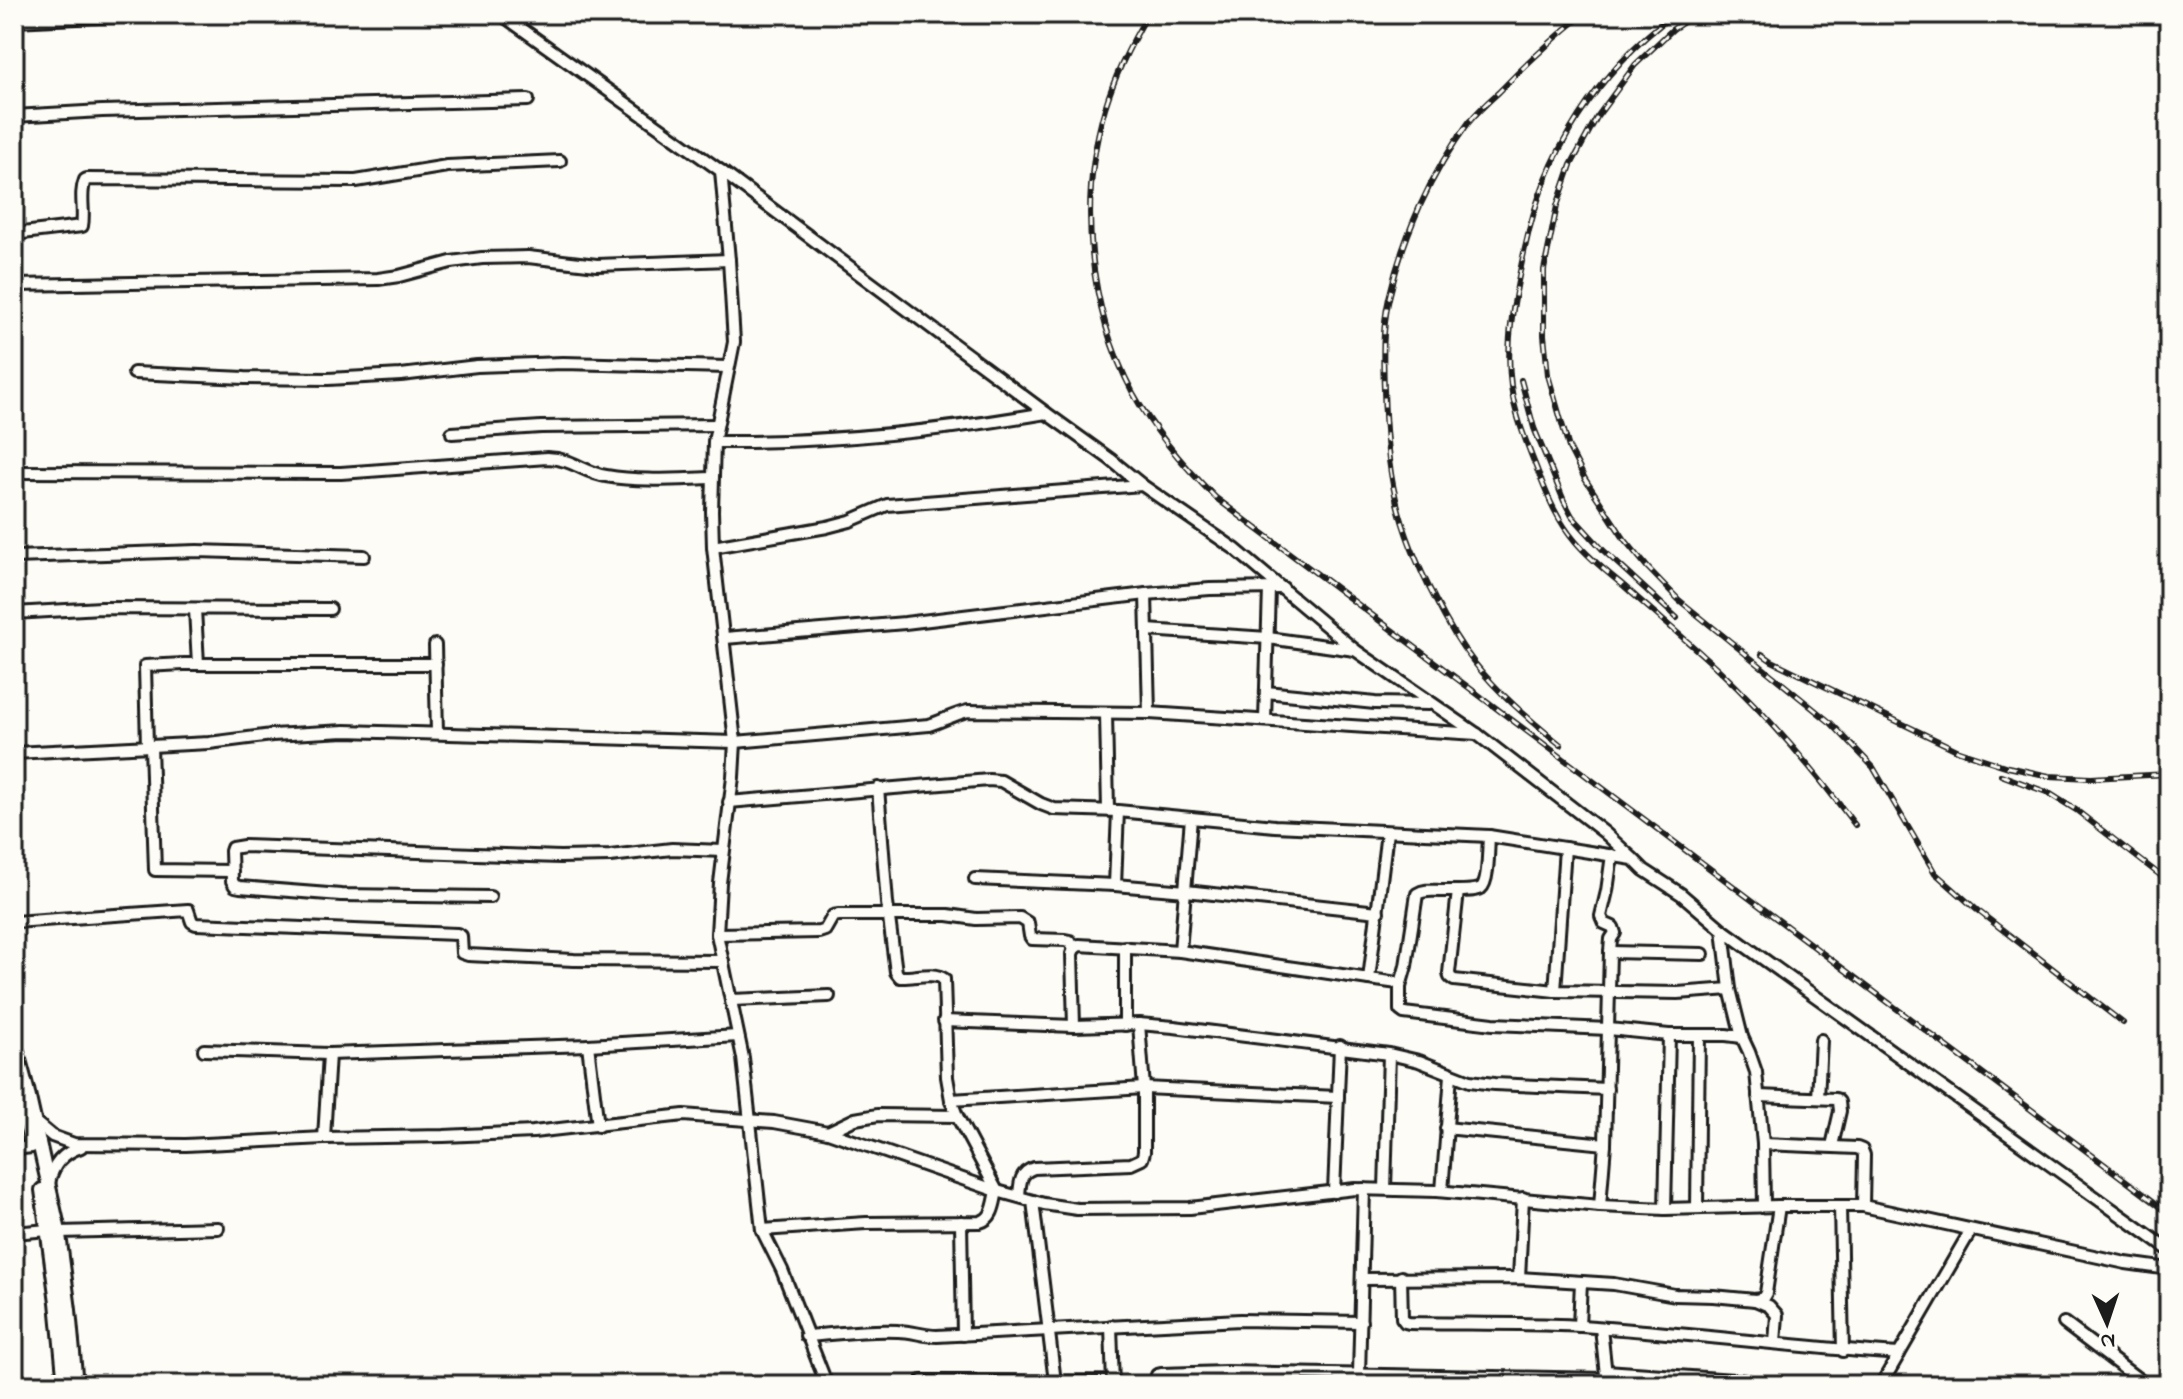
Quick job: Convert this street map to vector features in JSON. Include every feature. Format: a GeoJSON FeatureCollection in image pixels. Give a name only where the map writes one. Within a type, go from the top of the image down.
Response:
{"type":"FeatureCollection","features":[{"type":"Feature","properties":{"kind":"main road"},"geometry":{"type":"LineString","coordinates":[[14,1041],[34,1121],[34,1142],[69,1310],[76,1385]]}},
{"type":"Feature","properties":{"kind":"main road"},"geometry":{"type":"LineString","coordinates":[[14,1078],[49,1187],[65,1385]]}},
{"type":"Feature","properties":{"kind":"street"},"geometry":{"type":"LineString","coordinates":[[14,21],[162,14]]}},
{"type":"Feature","properties":{"kind":"street"},"geometry":{"type":"LineString","coordinates":[[501,14],[721,171],[1142,485],[1235,549],[1355,650],[1477,734],[1723,930],[2169,1250]]}},
{"type":"Feature","properties":{"kind":"street"},"geometry":{"type":"LineString","coordinates":[[14,116],[528,100]]}},
{"type":"Feature","properties":{"kind":"street"},"geometry":{"type":"LineString","coordinates":[[14,234],[82,226],[82,186],[87,179],[356,181],[447,166],[560,161]]}},
{"type":"Feature","properties":{"kind":"street"},"geometry":{"type":"LineString","coordinates":[[721,171],[734,342],[714,442],[713,547],[735,742],[717,934],[743,1058],[762,1230],[782,1270],[827,1385]]}},
{"type":"Feature","properties":{"kind":"street"},"geometry":{"type":"LineString","coordinates":[[14,285],[378,279],[451,262],[497,258],[528,257],[607,265],[729,260]]}},
{"type":"Feature","properties":{"kind":"street"},"geometry":{"type":"LineString","coordinates":[[134,373],[328,379],[477,366],[563,363],[728,367]]}},
{"type":"Feature","properties":{"kind":"street"},"geometry":{"type":"LineString","coordinates":[[714,442],[842,438],[974,425],[1046,413]]}},
{"type":"Feature","properties":{"kind":"street"},"geometry":{"type":"LineString","coordinates":[[452,433],[541,427],[717,425]]}},
{"type":"Feature","properties":{"kind":"street"},"geometry":{"type":"LineString","coordinates":[[14,472],[341,473],[561,458],[609,477],[712,478]]}},
{"type":"Feature","properties":{"kind":"street"},"geometry":{"type":"LineString","coordinates":[[713,547],[827,527],[887,505],[1142,485]]}},
{"type":"Feature","properties":{"kind":"street"},"geometry":{"type":"LineString","coordinates":[[14,557],[184,551],[364,556]]}},
{"type":"Feature","properties":{"kind":"street"},"geometry":{"type":"LineString","coordinates":[[725,638],[905,623],[1146,594],[1283,588]]}},
{"type":"Feature","properties":{"kind":"street"},"geometry":{"type":"LineString","coordinates":[[1265,720],[1269,589]]}},
{"type":"Feature","properties":{"kind":"street"},"geometry":{"type":"LineString","coordinates":[[1146,594],[1149,713]]}},
{"type":"Feature","properties":{"kind":"street"},"geometry":{"type":"LineString","coordinates":[[14,613],[101,608],[330,609]]}},
{"type":"Feature","properties":{"kind":"street"},"geometry":{"type":"LineString","coordinates":[[195,609],[198,664]]}},
{"type":"Feature","properties":{"kind":"street"},"geometry":{"type":"LineString","coordinates":[[1147,630],[1268,638],[1355,650]]}},
{"type":"Feature","properties":{"kind":"street"},"geometry":{"type":"LineString","coordinates":[[435,645],[437,733]]}},
{"type":"Feature","properties":{"kind":"street"},"geometry":{"type":"LineString","coordinates":[[232,871],[155,870],[145,666],[436,664]]}},
{"type":"Feature","properties":{"kind":"street"},"geometry":{"type":"LineString","coordinates":[[1266,692],[1363,702],[1431,704]]}},
{"type":"Feature","properties":{"kind":"street"},"geometry":{"type":"LineString","coordinates":[[14,753],[209,743],[272,735],[345,731],[735,742],[929,725],[968,711],[1149,713],[1477,734]]}},
{"type":"Feature","properties":{"kind":"street"},"geometry":{"type":"LineString","coordinates":[[1106,713],[1115,885]]}},
{"type":"Feature","properties":{"kind":"street"},"geometry":{"type":"LineString","coordinates":[[729,802],[878,788],[1001,781],[1054,809],[1113,811],[1275,826],[1489,836],[1633,859]]}},
{"type":"Feature","properties":{"kind":"street"},"geometry":{"type":"LineString","coordinates":[[762,1230],[866,1223],[980,1222],[989,1218],[997,1191],[951,1100],[944,1021],[945,984],[941,975],[904,978],[897,975],[878,788]]}},
{"type":"Feature","properties":{"kind":"street"},"geometry":{"type":"LineString","coordinates":[[1180,951],[1191,818]]}},
{"type":"Feature","properties":{"kind":"street"},"geometry":{"type":"LineString","coordinates":[[1369,979],[1387,832]]}},
{"type":"Feature","properties":{"kind":"street"},"geometry":{"type":"LineString","coordinates":[[1489,836],[1483,886],[1458,891],[1425,890],[1417,894],[1400,987],[1400,1010],[1412,1015],[1493,1024],[1742,1037]]}},
{"type":"Feature","properties":{"kind":"street"},"geometry":{"type":"LineString","coordinates":[[490,897],[341,895],[240,887],[232,881],[231,851],[237,846],[560,857],[610,856],[672,849],[723,851]]}},
{"type":"Feature","properties":{"kind":"street"},"geometry":{"type":"LineString","coordinates":[[1555,991],[1565,848]]}},
{"type":"Feature","properties":{"kind":"street"},"geometry":{"type":"LineString","coordinates":[[1600,1206],[1605,1144],[1610,952],[1615,930],[1604,923],[1601,916],[1612,855]]}},
{"type":"Feature","properties":{"kind":"street"},"geometry":{"type":"LineString","coordinates":[[975,879],[1115,885],[1378,912]]}},
{"type":"Feature","properties":{"kind":"street"},"geometry":{"type":"LineString","coordinates":[[1458,891],[1449,968],[1450,977],[1454,980],[1555,991],[1692,992],[1730,989]]}},
{"type":"Feature","properties":{"kind":"street"},"geometry":{"type":"LineString","coordinates":[[14,922],[188,910],[192,922],[196,924],[457,934],[461,936],[462,953],[468,955],[723,961]]}},
{"type":"Feature","properties":{"kind":"street"},"geometry":{"type":"LineString","coordinates":[[717,934],[819,932],[825,930],[833,916],[1020,918],[1028,923],[1032,939],[1070,941],[1074,949]]}},
{"type":"Feature","properties":{"kind":"street"},"geometry":{"type":"LineString","coordinates":[[1723,930],[1730,989],[1742,1037],[1756,1072],[1763,1144],[1764,1206]]}},
{"type":"Feature","properties":{"kind":"street"},"geometry":{"type":"LineString","coordinates":[[1074,1026],[1072,954],[1079,945],[1180,951],[1394,982],[1400,987]]}},
{"type":"Feature","properties":{"kind":"street"},"geometry":{"type":"LineString","coordinates":[[1125,947],[1125,1025]]}},
{"type":"Feature","properties":{"kind":"street"},"geometry":{"type":"LineString","coordinates":[[1610,952],[1703,954]]}},
{"type":"Feature","properties":{"kind":"street"},"geometry":{"type":"LineString","coordinates":[[732,1000],[829,996]]}},
{"type":"Feature","properties":{"kind":"street"},"geometry":{"type":"LineString","coordinates":[[944,1021],[1074,1026],[1139,1024],[1389,1054],[1419,1061],[1470,1081],[1607,1089]]}},
{"type":"Feature","properties":{"kind":"street"},"geometry":{"type":"LineString","coordinates":[[1019,1196],[1023,1175],[1034,1168],[1131,1164],[1142,1159],[1144,1088],[1139,1024]]}},
{"type":"Feature","properties":{"kind":"street"},"geometry":{"type":"LineString","coordinates":[[1665,1209],[1669,1035]]}},
{"type":"Feature","properties":{"kind":"street"},"geometry":{"type":"LineString","coordinates":[[204,1050],[329,1054],[738,1036]]}},
{"type":"Feature","properties":{"kind":"street"},"geometry":{"type":"LineString","coordinates":[[1697,1208],[1699,1036]]}},
{"type":"Feature","properties":{"kind":"street"},"geometry":{"type":"LineString","coordinates":[[1818,1098],[1821,1040]]}},
{"type":"Feature","properties":{"kind":"street"},"geometry":{"type":"LineString","coordinates":[[588,1045],[598,1126]]}},
{"type":"Feature","properties":{"kind":"street"},"geometry":{"type":"LineString","coordinates":[[1334,1192],[1340,1046]]}},
{"type":"Feature","properties":{"kind":"street"},"geometry":{"type":"LineString","coordinates":[[324,1138],[329,1054]]}},
{"type":"Feature","properties":{"kind":"street"},"geometry":{"type":"LineString","coordinates":[[1385,1189],[1389,1054]]}},
{"type":"Feature","properties":{"kind":"street"},"geometry":{"type":"LineString","coordinates":[[1442,1191],[1451,1075]]}},
{"type":"Feature","properties":{"kind":"street"},"geometry":{"type":"LineString","coordinates":[[951,1100],[1144,1088],[1338,1097]]}},
{"type":"Feature","properties":{"kind":"street"},"geometry":{"type":"LineString","coordinates":[[1758,1096],[1836,1099],[1840,1105],[1832,1146]]}},
{"type":"Feature","properties":{"kind":"street"},"geometry":{"type":"LineString","coordinates":[[34,1121],[45,1132],[74,1144],[186,1145],[533,1132],[684,1115],[774,1122],[828,1132],[997,1191],[1077,1209],[1190,1208],[1364,1189],[1442,1191],[1665,1209],[1863,1206],[2126,1263],[2169,1269]]}},
{"type":"Feature","properties":{"kind":"street"},"geometry":{"type":"LineString","coordinates":[[828,1132],[855,1119],[878,1115],[957,1116]]}},
{"type":"Feature","properties":{"kind":"street"},"geometry":{"type":"LineString","coordinates":[[1446,1128],[1605,1144]]}},
{"type":"Feature","properties":{"kind":"street"},"geometry":{"type":"LineString","coordinates":[[14,1149],[34,1142]]}},
{"type":"Feature","properties":{"kind":"street"},"geometry":{"type":"LineString","coordinates":[[49,1187],[53,1171],[62,1157],[90,1144]]}},
{"type":"Feature","properties":{"kind":"street"},"geometry":{"type":"LineString","coordinates":[[1763,1144],[1862,1150],[1863,1206]]}},
{"type":"Feature","properties":{"kind":"street"},"geometry":{"type":"LineString","coordinates":[[1359,1374],[1364,1189]]}},
{"type":"Feature","properties":{"kind":"street"},"geometry":{"type":"LineString","coordinates":[[1519,1278],[1523,1198]]}},
{"type":"Feature","properties":{"kind":"street"},"geometry":{"type":"LineString","coordinates":[[1033,1201],[1055,1382]]}},
{"type":"Feature","properties":{"kind":"street"},"geometry":{"type":"LineString","coordinates":[[1755,1300],[1763,1298],[1766,1293],[1779,1206]]}},
{"type":"Feature","properties":{"kind":"street"},"geometry":{"type":"LineString","coordinates":[[1840,1206],[1843,1351]]}},
{"type":"Feature","properties":{"kind":"street"},"geometry":{"type":"LineString","coordinates":[[961,1222],[963,1335]]}},
{"type":"Feature","properties":{"kind":"street"},"geometry":{"type":"LineString","coordinates":[[14,1233],[218,1228]]}},
{"type":"Feature","properties":{"kind":"street"},"geometry":{"type":"LineString","coordinates":[[1881,1385],[1971,1230]]}},
{"type":"Feature","properties":{"kind":"street"},"geometry":{"type":"LineString","coordinates":[[1401,1277],[1402,1318],[1409,1323],[1579,1326],[1899,1354]]}},
{"type":"Feature","properties":{"kind":"street"},"geometry":{"type":"LineString","coordinates":[[1362,1279],[1519,1278],[1614,1284],[1675,1295],[1755,1300],[1769,1306],[1777,1315],[1775,1343]]}},
{"type":"Feature","properties":{"kind":"street"},"geometry":{"type":"LineString","coordinates":[[1579,1326],[1581,1282]]}},
{"type":"Feature","properties":{"kind":"street"},"geometry":{"type":"LineString","coordinates":[[806,1336],[890,1331],[926,1336],[963,1335],[1240,1320],[1361,1322]]}},
{"type":"Feature","properties":{"kind":"street"},"geometry":{"type":"LineString","coordinates":[[2064,1323],[2146,1385]]}},
{"type":"Feature","properties":{"kind":"street"},"geometry":{"type":"LineString","coordinates":[[922,1381],[1113,1384],[1111,1326]]}},
{"type":"Feature","properties":{"kind":"street"},"geometry":{"type":"LineString","coordinates":[[1601,1328],[1607,1378]]}},
{"type":"Feature","properties":{"kind":"street"},"geometry":{"type":"LineString","coordinates":[[1154,1385],[1157,1375],[1161,1374],[1226,1372],[1748,1381]]}},
{"type":"Feature","properties":{"kind":"railway"},"geometry":{"type":"LineString","coordinates":[[1148,14],[1105,108],[1092,179],[1092,253],[1097,290],[1118,360],[1142,408],[1182,462],[1216,498],[2169,1213]]}},
{"type":"Feature","properties":{"kind":"railway"},"geometry":{"type":"LineString","coordinates":[[1561,745],[1526,716],[1473,661],[1448,623],[1422,572],[1402,522],[1391,472],[1383,366],[1385,321],[1395,275],[1410,229],[1442,162],[1476,114],[1584,14]]}},
{"type":"Feature","properties":{"kind":"railway"},"geometry":{"type":"LineString","coordinates":[[1674,14],[1621,61],[1598,88],[1560,148],[1546,180],[1534,213],[1515,299],[1509,351],[1513,397],[1545,490],[1558,517],[1575,541],[1756,706],[1855,825]]}},
{"type":"Feature","properties":{"kind":"railway"},"geometry":{"type":"LineString","coordinates":[[1696,14],[1673,29],[1635,65],[1597,117],[1571,165],[1557,206],[1544,270],[1544,335],[1548,375],[1569,448],[1585,479],[1625,540],[1648,568],[1679,600],[1831,723],[1873,767],[1935,873],[1977,910],[2123,1023]]}},
{"type":"Feature","properties":{"kind":"railway"},"geometry":{"type":"LineString","coordinates":[[1521,380],[1534,428],[1572,516],[1604,551],[1677,618]]}},
{"type":"Feature","properties":{"kind":"railway"},"geometry":{"type":"LineString","coordinates":[[1762,654],[1959,751],[2008,767],[2049,776],[2091,778],[2169,774]]}},
{"type":"Feature","properties":{"kind":"railway"},"geometry":{"type":"LineString","coordinates":[[2001,775],[2049,793],[2076,810],[2169,882]]}}]}
